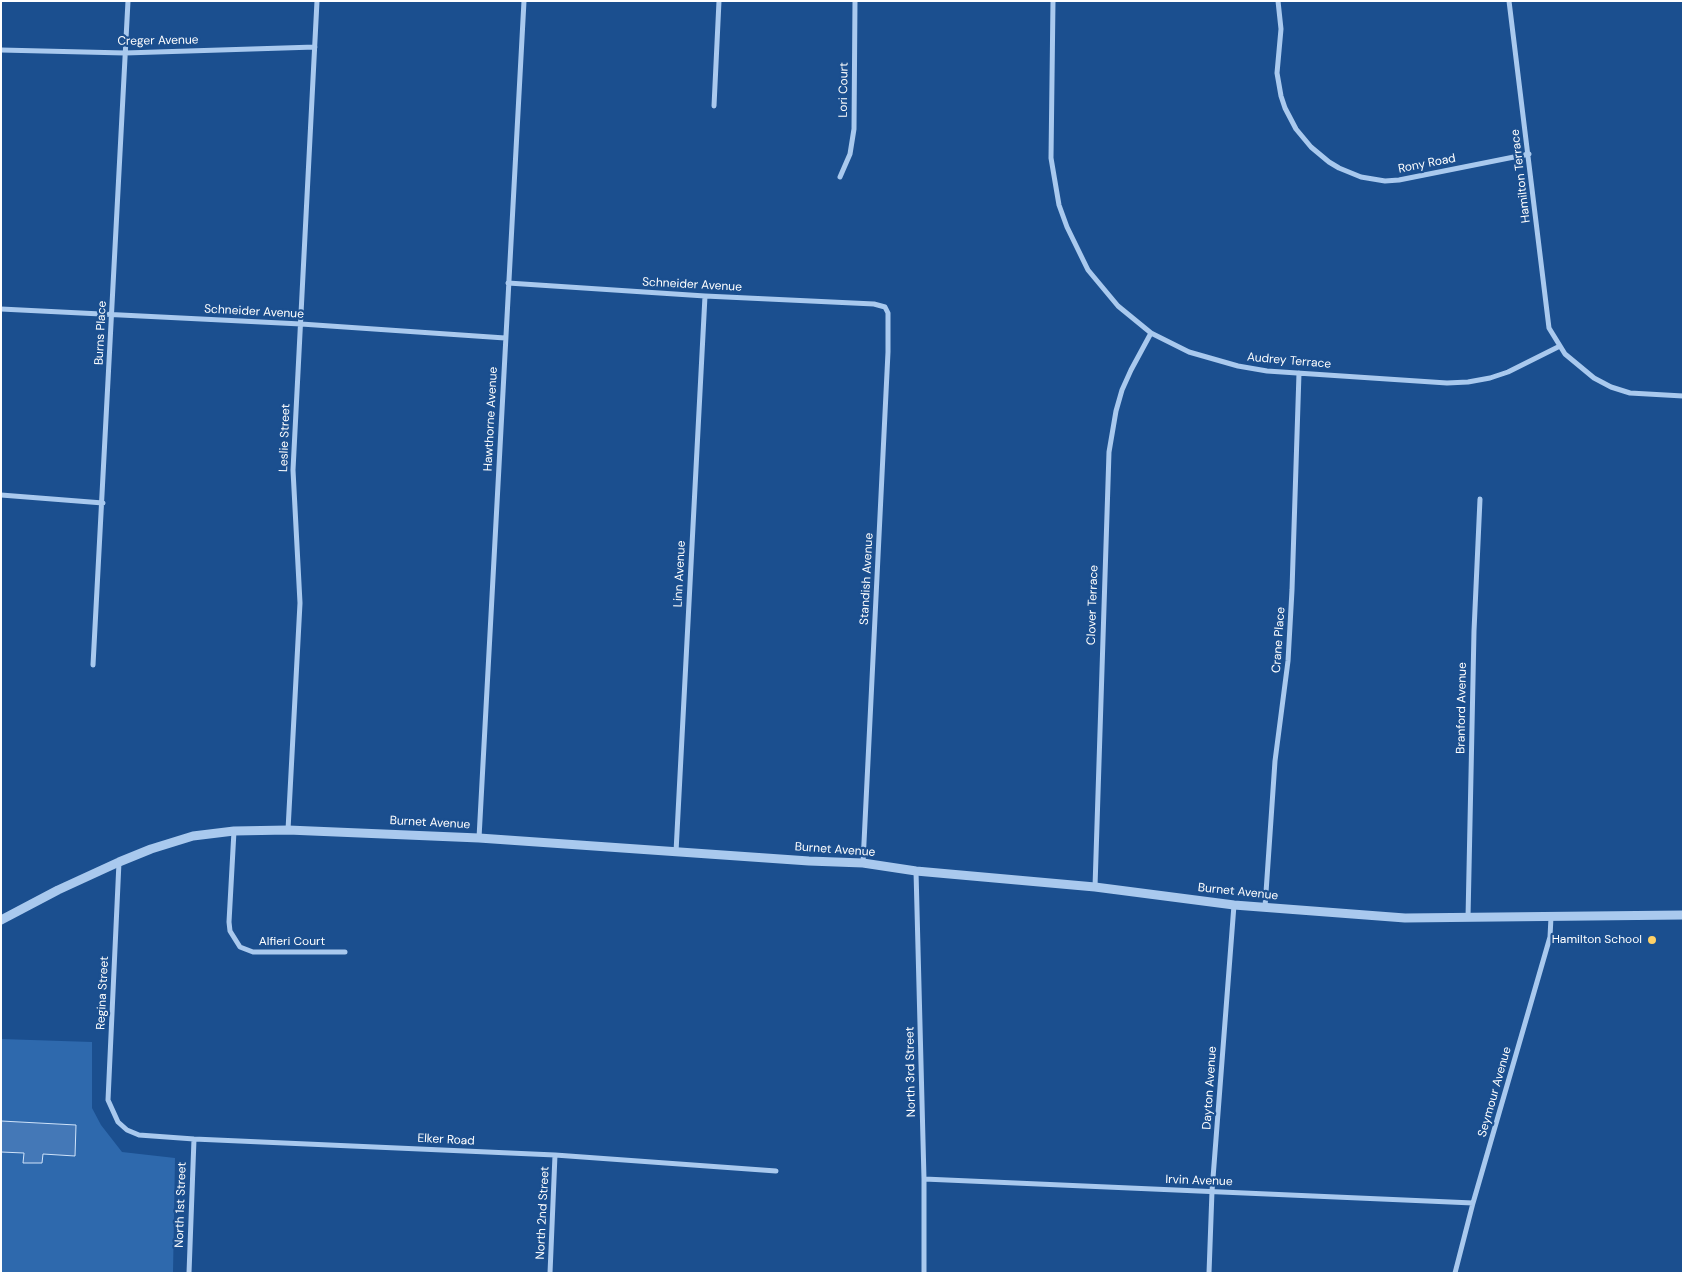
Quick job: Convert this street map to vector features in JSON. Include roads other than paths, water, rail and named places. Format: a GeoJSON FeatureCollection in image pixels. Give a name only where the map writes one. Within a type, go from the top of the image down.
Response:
{"type":"FeatureCollection","features":[{"type":"Feature","properties":{"kind":"street","name":"Burns Place"},"geometry":{"type":"LineString","coordinates":[[93,665],[128,1]]}},
{"type":"Feature","properties":{"kind":"street"},"geometry":{"type":"LineString","coordinates":[[315,47],[317,1]]}},
{"type":"Feature","properties":{"kind":"street","name":"Hawthorne Avenue"},"geometry":{"type":"LineString","coordinates":[[479,838],[524,1]]}},
{"type":"Feature","properties":{"kind":"street"},"geometry":{"type":"LineString","coordinates":[[714,106],[719,1]]}},
{"type":"Feature","properties":{"kind":"street","name":"Lori Court"},"geometry":{"type":"LineString","coordinates":[[840,177],[850,154],[854,129],[855,1]]}},
{"type":"Feature","properties":{"kind":"street","name":"Audrey Terrace"},"geometry":{"type":"LineString","coordinates":[[1053,1],[1052,158],[1059,205],[1076,249],[1093,276],[1118,306],[1151,333],[1189,352],[1238,366],[1268,371],[1447,383],[1490,378],[1508,372],[1560,346]]}},
{"type":"Feature","properties":{"kind":"street","name":"Rony Road"},"geometry":{"type":"LineString","coordinates":[[1278,1],[1281,29],[1278,73],[1281,96],[1296,129],[1310,147],[1329,162],[1361,177],[1399,180],[1529,154]]}},
{"type":"Feature","properties":{"kind":"street","name":"Hamilton Terrace"},"geometry":{"type":"LineString","coordinates":[[1509,1],[1549,328],[1560,346]]}},
{"type":"Feature","properties":{"kind":"street","name":"Creger Avenue"},"geometry":{"type":"LineString","coordinates":[[1,50],[125,53],[315,47]]}},
{"type":"Feature","properties":{"kind":"street","name":"Leslie Street"},"geometry":{"type":"LineString","coordinates":[[288,830],[300,604],[293,470],[306,188],[315,47]]}},
{"type":"Feature","properties":{"kind":"street","name":"Schneider Avenue"},"geometry":{"type":"LineString","coordinates":[[508,283],[705,296],[874,304]]}},
{"type":"Feature","properties":{"kind":"street","name":"Linn Avenue"},"geometry":{"type":"LineString","coordinates":[[676,852],[705,296]]}},
{"type":"Feature","properties":{"kind":"street","name":"Standish Avenue"},"geometry":{"type":"LineString","coordinates":[[862,863],[888,343],[888,313],[885,308],[874,304]]}},
{"type":"Feature","properties":{"kind":"street","name":"Schneider Avenue"},"geometry":{"type":"LineString","coordinates":[[1,309],[301,324],[505,338]]}},
{"type":"Feature","properties":{"kind":"street","name":"Clover Terrace"},"geometry":{"type":"LineString","coordinates":[[1095,887],[1109,452],[1116,411],[1122,390],[1151,333]]}},
{"type":"Feature","properties":{"kind":"street"},"geometry":{"type":"LineString","coordinates":[[1560,346],[1565,354],[1594,378],[1611,387],[1630,394],[1683,396]]}},
{"type":"Feature","properties":{"kind":"street","name":"Crane Place"},"geometry":{"type":"LineString","coordinates":[[1265,908],[1275,762],[1288,652],[1293,581],[1299,373]]}},
{"type":"Feature","properties":{"kind":"street"},"geometry":{"type":"LineString","coordinates":[[1,495],[103,503]]}},
{"type":"Feature","properties":{"kind":"street","name":"Branford Avenue"},"geometry":{"type":"LineString","coordinates":[[1468,918],[1474,632],[1480,499]]}},
{"type":"Feature","properties":{"kind":"street","name":"Burnet Avenue"},"geometry":{"type":"LineString","coordinates":[[1,920],[119,862],[151,849],[193,836],[234,831],[288,830],[479,838],[862,863],[916,872],[1095,887],[1234,905],[1405,918],[1683,915]]}},
{"type":"Feature","properties":{"kind":"street","name":"Alfieri Court"},"geometry":{"type":"LineString","coordinates":[[234,831],[229,922],[230,932],[240,947],[253,952],[345,952]]}},
{"type":"Feature","properties":{"kind":"street","name":"Regina Street"},"geometry":{"type":"LineString","coordinates":[[118,1122],[108,1100],[119,862]]}},
{"type":"Feature","properties":{"kind":"street","name":"North 3rd Street"},"geometry":{"type":"LineString","coordinates":[[916,872],[924,1179],[924,1273]]}},
{"type":"Feature","properties":{"kind":"street","name":"Dayton Avenue"},"geometry":{"type":"LineString","coordinates":[[1209,1273],[1212,1191],[1234,905]]}},
{"type":"Feature","properties":{"kind":"street","name":"Seymour Avenue"},"geometry":{"type":"LineString","coordinates":[[1455,1273],[1473,1203],[1550,937],[1551,917]]}},
{"type":"Feature","properties":{"kind":"street","name":"Elker Road"},"geometry":{"type":"LineString","coordinates":[[118,1122],[127,1130],[139,1135],[556,1155],[776,1171]]}},
{"type":"Feature","properties":{"kind":"street","name":"North 1st Street"},"geometry":{"type":"LineString","coordinates":[[189,1273],[194,1139]]}},
{"type":"Feature","properties":{"kind":"street","name":"North 2nd Street"},"geometry":{"type":"LineString","coordinates":[[550,1273],[556,1155]]}},
{"type":"Feature","properties":{"kind":"street","name":"Irvin Avenue"},"geometry":{"type":"LineString","coordinates":[[924,1179],[1473,1203]]}},
{"type":"Feature","properties":{"kind":"place","name":"Hamilton School"},"geometry":{"type":"Point","coordinates":[1652,940]}}]}
